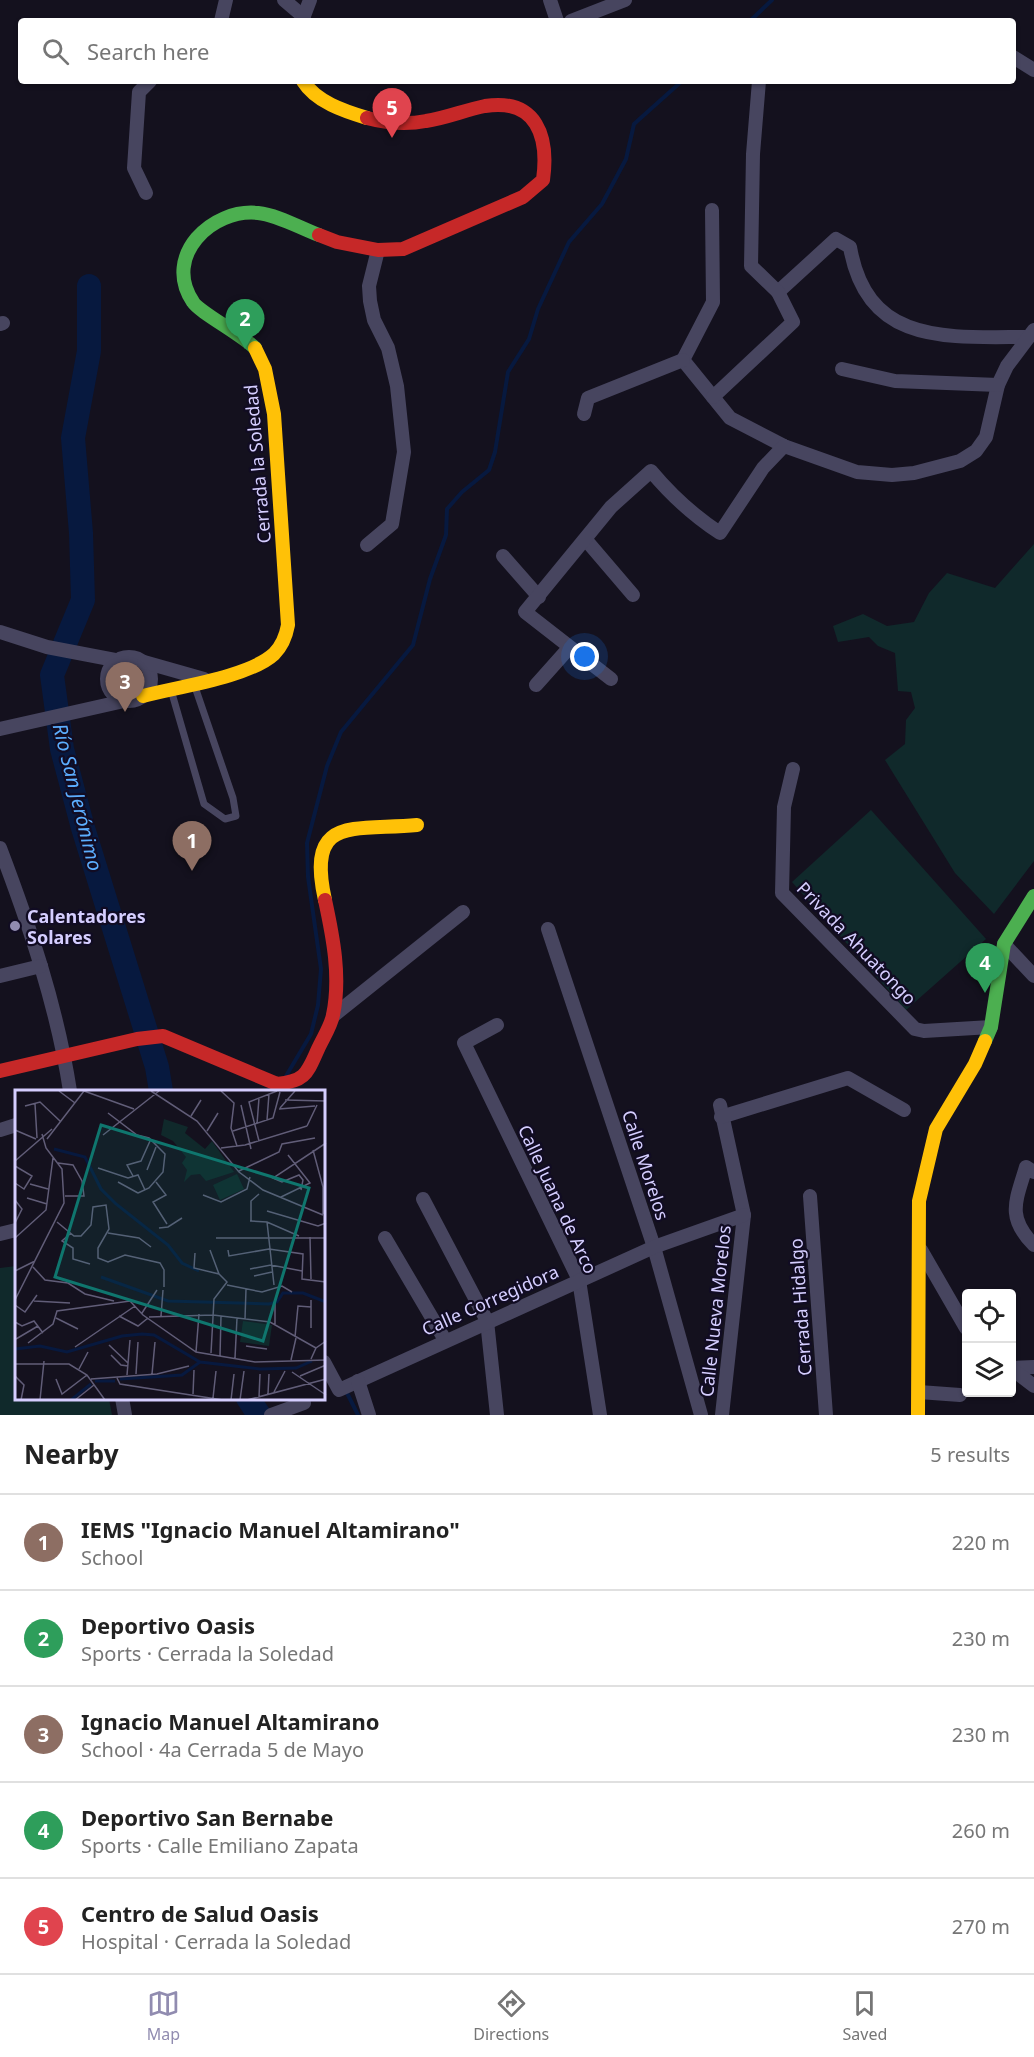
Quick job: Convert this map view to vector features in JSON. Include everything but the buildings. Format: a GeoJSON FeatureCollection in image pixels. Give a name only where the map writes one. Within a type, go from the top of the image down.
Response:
{"type":"FeatureCollection","features":[{"type":"Feature","properties":{"kind":"street"},"geometry":{"type":"LineString","coordinates":[[222,18],[226,0]]}},
{"type":"Feature","properties":{"kind":"street"},"geometry":{"type":"LineString","coordinates":[[284,0],[302,18]]}},
{"type":"Feature","properties":{"kind":"street"},"geometry":{"type":"LineString","coordinates":[[303,18],[310,0]]}},
{"type":"Feature","properties":{"kind":"street"},"geometry":{"type":"LineString","coordinates":[[550,0],[556,18]]}},
{"type":"Feature","properties":{"kind":"street"},"geometry":{"type":"LineString","coordinates":[[579,18],[625,0]]}},
{"type":"Feature","properties":{"kind":"street"},"geometry":{"type":"LineString","coordinates":[[1016,59],[1034,70]]}},
{"type":"Feature","properties":{"kind":"street"},"geometry":{"type":"LineString","coordinates":[[146,193],[134,168],[139,92],[147,84]]}},
{"type":"Feature","properties":{"kind":"street","name":"Cerrada la Soledad"},"geometry":{"type":"LineString","coordinates":[[143,696],[250,667],[270,657],[286,637],[288,609],[272,392],[256,349],[242,335],[193,303],[186,285],[183,260],[198,234],[219,219],[242,213],[260,213],[337,242],[378,249],[403,249],[523,197],[543,180],[547,149],[534,121],[511,106],[491,107],[417,123],[392,124],[361,117],[331,105],[304,84]]}},
{"type":"Feature","properties":{"kind":"street"},"geometry":{"type":"LineString","coordinates":[[713,397],[793,322],[778,292],[751,266],[753,154],[759,84]]}},
{"type":"Feature","properties":{"kind":"street"},"geometry":{"type":"LineString","coordinates":[[584,414],[588,398],[683,360],[713,302],[712,210]]}},
{"type":"Feature","properties":{"kind":"street"},"geometry":{"type":"LineString","coordinates":[[778,292],[836,239],[850,247],[854,266],[869,300],[886,316],[931,334],[1031,333]]}},
{"type":"Feature","properties":{"kind":"street"},"geometry":{"type":"LineString","coordinates":[[367,545],[392,524],[404,452],[402,419],[388,348],[374,320],[370,301],[369,286],[378,249]]}},
{"type":"Feature","properties":{"kind":"street"},"geometry":{"type":"LineString","coordinates":[[683,360],[730,418],[784,446],[857,472],[892,475],[960,461],[976,451],[986,437],[991,406],[998,385],[1031,333]]}},
{"type":"Feature","properties":{"kind":"street"},"geometry":{"type":"LineString","coordinates":[[842,369],[895,381],[998,385]]}},
{"type":"Feature","properties":{"kind":"street"},"geometry":{"type":"LineString","coordinates":[[611,679],[525,612],[611,507],[651,471],[667,491],[703,522],[720,533],[763,468],[784,446]]}},
{"type":"Feature","properties":{"kind":"street"},"geometry":{"type":"LineString","coordinates":[[586,540],[633,596]]}},
{"type":"Feature","properties":{"kind":"street"},"geometry":{"type":"LineString","coordinates":[[503,556],[539,597]]}},
{"type":"Feature","properties":{"kind":"street"},"geometry":{"type":"LineString","coordinates":[[0,632],[72,653],[115,660],[130,656],[198,680]]}},
{"type":"Feature","properties":{"kind":"street"},"geometry":{"type":"LineString","coordinates":[[536,685],[569,648]]}},
{"type":"Feature","properties":{"kind":"street"},"geometry":{"type":"LineString","coordinates":[[115,660],[110,666],[106,680],[111,693],[124,701]]}},
{"type":"Feature","properties":{"kind":"street"},"geometry":{"type":"LineString","coordinates":[[0,729],[143,696],[151,683],[149,668],[144,662]]}},
{"type":"Feature","properties":{"kind":"street","name":"Privada Ahuatongo"},"geometry":{"type":"LineString","coordinates":[[793,769],[784,807],[782,893],[915,1029],[924,1031],[991,1027]]}},
{"type":"Feature","properties":{"kind":"street"},"geometry":{"type":"LineString","coordinates":[[0,1071],[64,1054],[163,1036],[277,1086],[294,1082],[306,1075],[333,1016],[336,971],[333,937],[319,873],[322,847],[337,832],[417,825]]}},
{"type":"Feature","properties":{"kind":"street"},"geometry":{"type":"LineString","coordinates":[[0,848],[35,942],[64,1054],[70,1090]]}},
{"type":"Feature","properties":{"kind":"street"},"geometry":{"type":"LineString","coordinates":[[918,1415],[921,1250],[919,1202],[936,1129],[975,1064],[991,1027],[1004,944],[1034,896]]}},
{"type":"Feature","properties":{"kind":"street"},"geometry":{"type":"LineString","coordinates":[[333,1016],[463,912]]}},
{"type":"Feature","properties":{"kind":"street","name":"Calle Morelos"},"geometry":{"type":"LineString","coordinates":[[548,929],[654,1247],[701,1415]]}},
{"type":"Feature","properties":{"kind":"street"},"geometry":{"type":"LineString","coordinates":[[1004,944],[1034,976]]}},
{"type":"Feature","properties":{"kind":"street"},"geometry":{"type":"LineString","coordinates":[[0,976],[41,966]]}},
{"type":"Feature","properties":{"kind":"street","name":"Calle Juana de Arco"},"geometry":{"type":"LineString","coordinates":[[498,1025],[464,1043],[579,1280],[600,1415]]}},
{"type":"Feature","properties":{"kind":"street","name":"Calle Nueva Morelos"},"geometry":{"type":"LineString","coordinates":[[722,1415],[744,1215],[721,1111],[848,1078],[904,1110]]}},
{"type":"Feature","properties":{"kind":"street"},"geometry":{"type":"LineString","coordinates":[[0,1130],[15,1125]]}},
{"type":"Feature","properties":{"kind":"street"},"geometry":{"type":"LineString","coordinates":[[1030,1170],[1016,1200],[1016,1216],[1019,1230],[1034,1245]]}},
{"type":"Feature","properties":{"kind":"street","name":"Cerrada Hidalgo"},"geometry":{"type":"LineString","coordinates":[[810,1196],[826,1415]]}},
{"type":"Feature","properties":{"kind":"street"},"geometry":{"type":"LineString","coordinates":[[423,1199],[487,1321],[496,1415]]}},
{"type":"Feature","properties":{"kind":"street","name":"Calle Corregidora"},"geometry":{"type":"LineString","coordinates":[[352,1384],[654,1247],[744,1215]]}},
{"type":"Feature","properties":{"kind":"street"},"geometry":{"type":"LineString","coordinates":[[0,1233],[15,1230]]}},
{"type":"Feature","properties":{"kind":"street"},"geometry":{"type":"LineString","coordinates":[[385,1238],[445,1340]]}},
{"type":"Feature","properties":{"kind":"street"},"geometry":{"type":"LineString","coordinates":[[921,1250],[962,1321]]}},
{"type":"Feature","properties":{"kind":"street"},"geometry":{"type":"LineString","coordinates":[[326,1364],[352,1384],[369,1415]]}},
{"type":"Feature","properties":{"kind":"street"},"geometry":{"type":"LineString","coordinates":[[1016,1369],[1034,1367]]}},
{"type":"Feature","properties":{"kind":"street"},"geometry":{"type":"LineString","coordinates":[[1016,1373],[1034,1386]]}},
{"type":"Feature","properties":{"kind":"street"},"geometry":{"type":"LineString","coordinates":[[919,1392],[960,1395]]}},
{"type":"Feature","properties":{"kind":"street"},"geometry":{"type":"LineString","coordinates":[[122,1400],[125,1415]]}},
{"type":"Feature","properties":{"kind":"street"},"geometry":{"type":"LineString","coordinates":[[271,1415],[304,1403]]}},
{"type":"Feature","properties":{"kind":"lane"},"geometry":{"type":"LineString","coordinates":[[171,688],[204,804],[225,819],[236,816],[233,798],[198,680]]}},
{"type":"Feature","properties":{"kind":"green space"},"geometry":{"type":"Polygon","coordinates":[[[1034,544],[1034,861],[994,914],[955,873],[885,760],[905,744],[906,720],[915,708],[911,692],[898,691],[895,653],[878,646],[869,637],[838,642],[833,626],[863,614],[887,626],[914,622],[929,593],[947,573],[995,588],[1034,544]]]}},
{"type":"Feature","properties":{"kind":"green space"},"geometry":{"type":"Polygon","coordinates":[[[871,810],[986,939],[906,1010],[792,882],[871,810]]]}},
{"type":"Feature","properties":{"kind":"green space"},"geometry":{"type":"Polygon","coordinates":[[[15,1266],[15,1400],[109,1400],[112,1415],[0,1415],[0,1268],[15,1266]]]}},
{"type":"Feature","properties":{"kind":"waterway"},"geometry":{"type":"LineString","coordinates":[[753,18],[772,0]]}},
{"type":"Feature","properties":{"kind":"waterway"},"geometry":{"type":"LineString","coordinates":[[286,1076],[311,1034],[318,1005],[321,969],[308,877],[307,843],[327,766],[341,732],[413,645],[430,579],[446,535],[447,509],[462,492],[489,470],[495,452],[508,372],[529,339],[538,309],[569,242],[602,204],[626,159],[634,124],[679,84]]}},
{"type":"Feature","properties":{"kind":"waterway","name":"Río San Jerónimo"},"geometry":{"type":"LineString","coordinates":[[89,286],[89,351],[73,438],[81,533],[83,600],[52,675],[62,749],[83,828],[157,1067],[161,1090]]}},
{"type":"Feature","properties":{"kind":"waterway"},"geometry":{"type":"LineString","coordinates":[[346,1391],[358,1415]]}},
{"type":"Feature","properties":{"kind":"waterway","name":"Río San Jerónimo"},"geometry":{"type":"LineString","coordinates":[[249,1400],[259,1415]]}},
{"type":"Feature","properties":{"kind":"traffic: fast"},"geometry":{"type":"LineString","coordinates":[[255,348],[193,302],[185,285],[184,268],[188,252],[197,238],[209,227],[224,218],[241,214],[258,213],[273,216],[319,235]]}},
{"type":"Feature","properties":{"kind":"traffic: fast"},"geometry":{"type":"LineString","coordinates":[[985,1041],[991,1027],[1004,944],[1034,896]]}},
{"type":"Feature","properties":{"kind":"traffic: slow"},"geometry":{"type":"LineString","coordinates":[[306,84],[323,100],[340,109],[367,118]]}},
{"type":"Feature","properties":{"kind":"traffic: slow"},"geometry":{"type":"LineString","coordinates":[[143,696],[248,669],[274,654],[286,633],[288,625],[274,414],[265,369],[255,348]]}},
{"type":"Feature","properties":{"kind":"traffic: slow"},"geometry":{"type":"LineString","coordinates":[[325,900],[321,873],[322,853],[329,840],[340,833],[354,829],[417,825]]}},
{"type":"Feature","properties":{"kind":"traffic: slow"},"geometry":{"type":"LineString","coordinates":[[918,1415],[919,1201],[936,1129],[975,1064],[985,1041]]}},
{"type":"Feature","properties":{"kind":"traffic: jam"},"geometry":{"type":"LineString","coordinates":[[319,235],[337,242],[378,250],[403,249],[523,197],[543,180],[544,149],[541,136],[536,124],[517,108],[503,105],[485,106],[433,120],[411,123],[367,118]]}},
{"type":"Feature","properties":{"kind":"traffic: jam"},"geometry":{"type":"LineString","coordinates":[[0,1071],[137,1039],[163,1036],[277,1084],[300,1078],[308,1070],[329,1028],[335,1001],[335,957],[325,900]]}},
{"type":"Feature","properties":{"kind":"place","name":"Centro de Salud Oasis"},"geometry":{"type":"Point","coordinates":[392,138]}},
{"type":"Feature","properties":{"kind":"place","name":"Deportivo Oasis"},"geometry":{"type":"Point","coordinates":[245,349]}},
{"type":"Feature","properties":{"kind":"place","name":"Ignacio Manuel Altamirano"},"geometry":{"type":"Point","coordinates":[125,712]}},
{"type":"Feature","properties":{"kind":"place","name":"IEMS \"Ignacio Manuel Altamirano\""},"geometry":{"type":"Point","coordinates":[192,871]}},
{"type":"Feature","properties":{"kind":"place","name":"Calentadores Solares"},"geometry":{"type":"Point","coordinates":[15,926]}},
{"type":"Feature","properties":{"kind":"place","name":"Deportivo San Bernabe"},"geometry":{"type":"Point","coordinates":[985,993]}}]}
